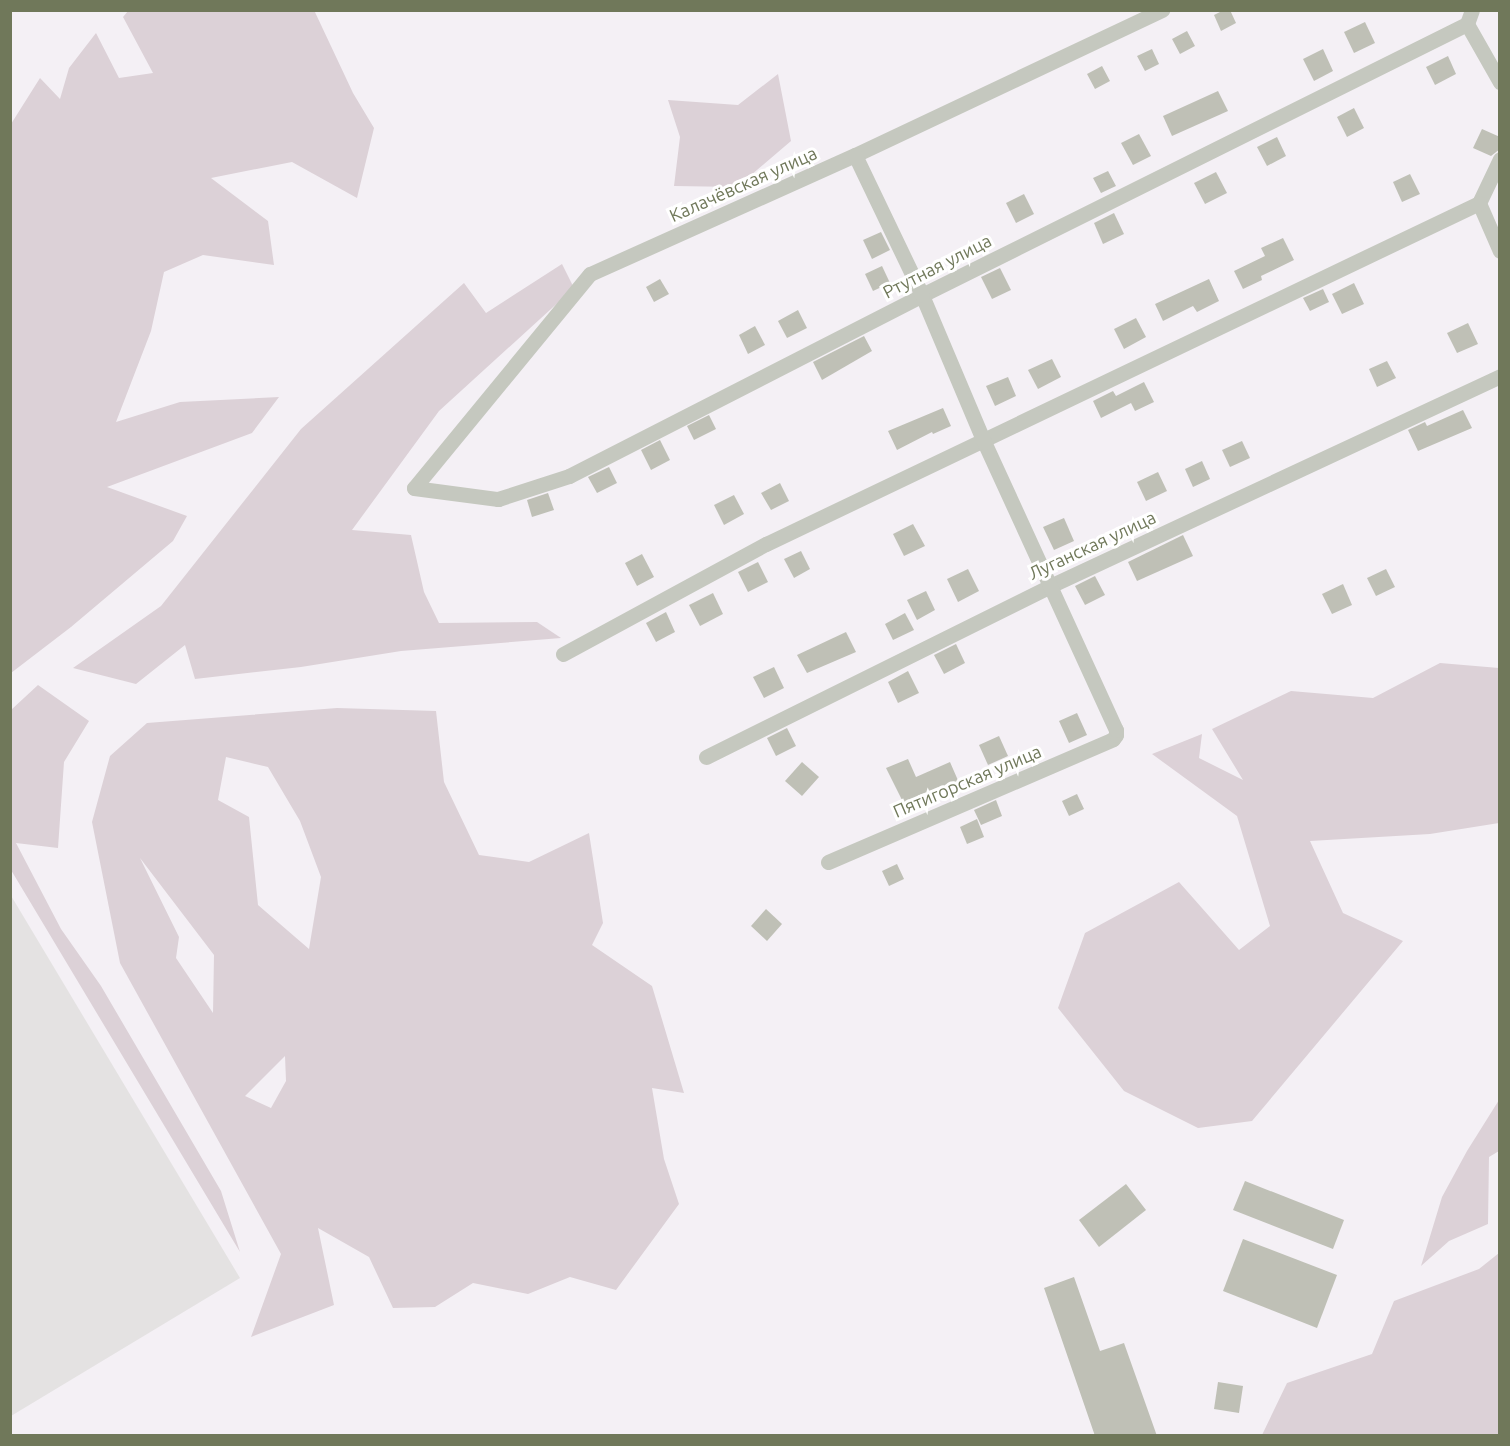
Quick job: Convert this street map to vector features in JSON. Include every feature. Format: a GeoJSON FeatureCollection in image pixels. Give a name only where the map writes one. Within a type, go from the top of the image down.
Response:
{"type":"FeatureCollection","features":[{"type":"Feature","properties":{"kind":"street","name":"Калачёвская улица"},"geometry":{"type":"LineString","coordinates":[[414,488],[590,274],[855,155],[1162,10]]}},
{"type":"Feature","properties":{"kind":"street"},"geometry":{"type":"LineString","coordinates":[[1470,17],[1500,82]]}},
{"type":"Feature","properties":{"kind":"street","name":"Ртутная улица"},"geometry":{"type":"LineString","coordinates":[[414,488],[498,499],[569,476],[1470,17]]}},
{"type":"Feature","properties":{"kind":"street"},"geometry":{"type":"LineString","coordinates":[[855,155],[922,295],[984,442],[1050,586]]}},
{"type":"Feature","properties":{"kind":"street"},"geometry":{"type":"LineString","coordinates":[[563,654],[766,544],[984,442],[1479,203],[1500,159]]}},
{"type":"Feature","properties":{"kind":"street"},"geometry":{"type":"LineString","coordinates":[[1479,203],[1500,251]]}},
{"type":"Feature","properties":{"kind":"street","name":"Луганская улица"},"geometry":{"type":"LineString","coordinates":[[706,757],[1050,586],[1500,376]]}},
{"type":"Feature","properties":{"kind":"street","name":"Пятигорская улица"},"geometry":{"type":"LineString","coordinates":[[828,862],[1113,739],[1116,730],[1050,586]]}},
{"type":"Feature","properties":{"kind":"shaded area"},"geometry":{"type":"Polygon","coordinates":[[[314,10],[353,93],[374,128],[357,198],[292,162],[211,178],[268,221],[274,265],[203,255],[164,272],[151,331],[116,422],[180,402],[279,397],[252,433],[107,487],[187,516],[173,541],[71,627],[11,673],[11,124],[40,78],[60,99],[69,68],[96,33],[119,78],[153,73],[123,17],[128,11],[314,10]]]}},
{"type":"Feature","properties":{"kind":"shaded area"},"geometry":{"type":"Polygon","coordinates":[[[778,74],[791,141],[737,187],[674,186],[680,137],[668,100],[738,105],[778,74]]]}},
{"type":"Feature","properties":{"kind":"shaded area"},"geometry":{"type":"Polygon","coordinates":[[[562,264],[574,288],[439,411],[352,530],[411,535],[424,592],[439,623],[537,622],[561,638],[401,651],[301,667],[195,679],[185,645],[136,684],[73,668],[161,606],[301,429],[464,283],[486,313],[562,264]]]}},
{"type":"Feature","properties":{"kind":"shaded area"},"geometry":{"type":"Polygon","coordinates":[[[1440,663],[1499,668],[1499,823],[1430,834],[1310,841],[1343,913],[1403,941],[1252,1121],[1198,1128],[1124,1091],[1058,1008],[1085,933],[1179,882],[1239,950],[1270,926],[1237,816],[1152,754],[1202,734],[1199,758],[1243,780],[1212,729],[1291,691],[1373,698],[1440,663]]]}},
{"type":"Feature","properties":{"kind":"shaded area"},"geometry":{"type":"Polygon","coordinates":[[[38,685],[89,721],[64,762],[58,848],[16,843],[61,929],[101,986],[221,1191],[240,1252],[11,870],[11,710],[38,685]]]}},
{"type":"Feature","properties":{"kind":"shaded area"},"geometry":{"type":"Polygon","coordinates":[[[337,708],[436,711],[444,782],[479,855],[529,862],[589,833],[603,923],[592,945],[652,986],[684,1093],[652,1088],[664,1159],[679,1204],[616,1290],[570,1277],[528,1294],[473,1283],[435,1307],[393,1308],[369,1257],[318,1228],[334,1305],[251,1337],[281,1254],[120,963],[92,822],[110,756],[147,723],[337,708]],[[226,757],[218,800],[249,817],[258,905],[309,949],[321,877],[300,821],[268,767],[226,757]],[[140,858],[179,937],[176,958],[213,1013],[214,955],[140,858]],[[285,1056],[245,1096],[271,1108],[286,1081],[285,1056]]]}},
{"type":"Feature","properties":{"kind":"shaded area"},"geometry":{"type":"Polygon","coordinates":[[[10,894],[240,1278],[11,1416],[10,1416],[10,894]]]}},
{"type":"Feature","properties":{"kind":"shaded area"},"geometry":{"type":"Polygon","coordinates":[[[1499,1100],[1499,1151],[1489,1157],[1488,1224],[1449,1241],[1421,1266],[1442,1197],[1499,1100]]]}},
{"type":"Feature","properties":{"kind":"shaded area"},"geometry":{"type":"Polygon","coordinates":[[[1499,1253],[1499,1435],[1262,1435],[1287,1383],[1372,1354],[1394,1301],[1479,1269],[1499,1253]]]}},
{"type":"Feature","properties":{"kind":"building"},"geometry":{"type":"Polygon","coordinates":[[[1230,10],[1236,23],[1221,31],[1214,15],[1230,10]]]}},
{"type":"Feature","properties":{"kind":"building"},"geometry":{"type":"Polygon","coordinates":[[[1365,22],[1375,43],[1354,53],[1344,32],[1365,22]]]}},
{"type":"Feature","properties":{"kind":"building"},"geometry":{"type":"Polygon","coordinates":[[[1187,31],[1195,46],[1180,54],[1172,39],[1187,31]]]}},
{"type":"Feature","properties":{"kind":"building"},"geometry":{"type":"Polygon","coordinates":[[[1152,49],[1159,64],[1145,71],[1137,56],[1152,49]]]}},
{"type":"Feature","properties":{"kind":"building"},"geometry":{"type":"Polygon","coordinates":[[[1323,49],[1333,71],[1314,81],[1303,59],[1323,49]]]}},
{"type":"Feature","properties":{"kind":"building"},"geometry":{"type":"Polygon","coordinates":[[[1448,56],[1456,74],[1435,85],[1426,67],[1448,56]]]}},
{"type":"Feature","properties":{"kind":"building"},"geometry":{"type":"Polygon","coordinates":[[[1102,66],[1110,81],[1095,89],[1087,74],[1102,66]]]}},
{"type":"Feature","properties":{"kind":"building"},"geometry":{"type":"Polygon","coordinates":[[[1218,91],[1228,111],[1172,136],[1163,116],[1218,91]]]}},
{"type":"Feature","properties":{"kind":"building"},"geometry":{"type":"Polygon","coordinates":[[[1354,108],[1364,128],[1347,137],[1337,117],[1354,108]]]}},
{"type":"Feature","properties":{"kind":"building"},"geometry":{"type":"Polygon","coordinates":[[[1482,129],[1500,137],[1500,149],[1491,156],[1473,148],[1482,129]]]}},
{"type":"Feature","properties":{"kind":"building"},"geometry":{"type":"Polygon","coordinates":[[[1139,134],[1151,156],[1133,165],[1121,143],[1139,134]]]}},
{"type":"Feature","properties":{"kind":"building"},"geometry":{"type":"Polygon","coordinates":[[[1277,137],[1286,156],[1267,166],[1257,147],[1277,137]]]}},
{"type":"Feature","properties":{"kind":"building"},"geometry":{"type":"Polygon","coordinates":[[[1108,171],[1116,186],[1101,193],[1093,178],[1108,171]]]}},
{"type":"Feature","properties":{"kind":"building"},"geometry":{"type":"Polygon","coordinates":[[[1216,172],[1227,193],[1205,204],[1194,183],[1216,172]]]}},
{"type":"Feature","properties":{"kind":"building"},"geometry":{"type":"Polygon","coordinates":[[[1410,174],[1420,194],[1402,202],[1393,182],[1410,174]]]}},
{"type":"Feature","properties":{"kind":"building"},"geometry":{"type":"Polygon","coordinates":[[[1024,194],[1034,214],[1016,223],[1006,203],[1024,194]]]}},
{"type":"Feature","properties":{"kind":"building"},"geometry":{"type":"Polygon","coordinates":[[[1114,213],[1124,234],[1103,244],[1094,223],[1114,213]]]}},
{"type":"Feature","properties":{"kind":"building"},"geometry":{"type":"Polygon","coordinates":[[[881,232],[890,250],[872,259],[863,240],[881,232]]]}},
{"type":"Feature","properties":{"kind":"building"},"geometry":{"type":"Polygon","coordinates":[[[1283,238],[1294,260],[1261,276],[1262,280],[1243,289],[1234,271],[1265,256],[1261,248],[1283,238]]]}},
{"type":"Feature","properties":{"kind":"building"},"geometry":{"type":"Polygon","coordinates":[[[882,266],[890,283],[873,291],[865,274],[882,266]]]}},
{"type":"Feature","properties":{"kind":"building"},"geometry":{"type":"Polygon","coordinates":[[[1000,268],[1011,290],[992,299],[981,277],[1000,268]]]}},
{"type":"Feature","properties":{"kind":"building"},"geometry":{"type":"Polygon","coordinates":[[[660,279],[669,294],[654,302],[646,287],[660,279]]]}},
{"type":"Feature","properties":{"kind":"building"},"geometry":{"type":"Polygon","coordinates":[[[1209,279],[1219,301],[1197,312],[1193,306],[1163,321],[1155,304],[1209,279]]]}},
{"type":"Feature","properties":{"kind":"building"},"geometry":{"type":"Polygon","coordinates":[[[1354,283],[1364,304],[1342,314],[1332,294],[1354,283]]]}},
{"type":"Feature","properties":{"kind":"building"},"geometry":{"type":"Polygon","coordinates":[[[1323,289],[1329,302],[1310,311],[1303,298],[1323,289]]]}},
{"type":"Feature","properties":{"kind":"building"},"geometry":{"type":"Polygon","coordinates":[[[798,310],[807,328],[787,338],[778,321],[798,310]]]}},
{"type":"Feature","properties":{"kind":"building"},"geometry":{"type":"Polygon","coordinates":[[[1136,318],[1146,337],[1124,349],[1114,329],[1136,318]]]}},
{"type":"Feature","properties":{"kind":"building"},"geometry":{"type":"Polygon","coordinates":[[[1468,323],[1478,344],[1457,353],[1447,333],[1468,323]]]}},
{"type":"Feature","properties":{"kind":"building"},"geometry":{"type":"Polygon","coordinates":[[[755,326],[765,345],[748,354],[739,335],[755,326]]]}},
{"type":"Feature","properties":{"kind":"building"},"geometry":{"type":"Polygon","coordinates":[[[864,336],[872,351],[822,380],[813,362],[864,336]]]}},
{"type":"Feature","properties":{"kind":"building"},"geometry":{"type":"Polygon","coordinates":[[[1052,359],[1061,377],[1038,389],[1028,370],[1052,359]]]}},
{"type":"Feature","properties":{"kind":"building"},"geometry":{"type":"Polygon","coordinates":[[[1387,361],[1396,378],[1377,387],[1369,369],[1387,361]]]}},
{"type":"Feature","properties":{"kind":"building"},"geometry":{"type":"Polygon","coordinates":[[[1008,377],[1016,396],[995,406],[986,386],[1008,377]]]}},
{"type":"Feature","properties":{"kind":"building"},"geometry":{"type":"Polygon","coordinates":[[[1144,382],[1154,402],[1135,411],[1131,403],[1101,418],[1093,401],[1113,391],[1116,396],[1144,382]]]}},
{"type":"Feature","properties":{"kind":"building"},"geometry":{"type":"Polygon","coordinates":[[[943,408],[951,426],[933,434],[932,432],[897,450],[888,431],[943,408]]]}},
{"type":"Feature","properties":{"kind":"building"},"geometry":{"type":"Polygon","coordinates":[[[1463,410],[1472,428],[1418,451],[1408,430],[1425,422],[1427,426],[1463,410]]]}},
{"type":"Feature","properties":{"kind":"building"},"geometry":{"type":"Polygon","coordinates":[[[709,415],[716,429],[694,440],[687,426],[709,415]]]}},
{"type":"Feature","properties":{"kind":"building"},"geometry":{"type":"Polygon","coordinates":[[[660,440],[670,460],[651,470],[641,450],[660,440]]]}},
{"type":"Feature","properties":{"kind":"building"},"geometry":{"type":"Polygon","coordinates":[[[1242,441],[1250,458],[1230,467],[1222,450],[1242,441]]]}},
{"type":"Feature","properties":{"kind":"building"},"geometry":{"type":"Polygon","coordinates":[[[1202,461],[1210,479],[1193,487],[1185,469],[1202,461]]]}},
{"type":"Feature","properties":{"kind":"building"},"geometry":{"type":"Polygon","coordinates":[[[609,467],[617,483],[597,493],[588,477],[609,467]]]}},
{"type":"Feature","properties":{"kind":"building"},"geometry":{"type":"Polygon","coordinates":[[[1158,472],[1167,491],[1146,501],[1137,482],[1158,472]]]}},
{"type":"Feature","properties":{"kind":"building"},"geometry":{"type":"Polygon","coordinates":[[[780,483],[789,501],[771,510],[761,493],[780,483]]]}},
{"type":"Feature","properties":{"kind":"building"},"geometry":{"type":"Polygon","coordinates":[[[548,493],[554,510],[532,517],[527,500],[548,493]]]}},
{"type":"Feature","properties":{"kind":"building"},"geometry":{"type":"Polygon","coordinates":[[[734,495],[744,514],[724,525],[714,505],[734,495]]]}},
{"type":"Feature","properties":{"kind":"building"},"geometry":{"type":"Polygon","coordinates":[[[1064,518],[1074,541],[1054,550],[1043,527],[1064,518]]]}},
{"type":"Feature","properties":{"kind":"building"},"geometry":{"type":"Polygon","coordinates":[[[913,524],[925,546],[904,556],[893,534],[913,524]]]}},
{"type":"Feature","properties":{"kind":"building"},"geometry":{"type":"Polygon","coordinates":[[[1183,535],[1193,556],[1137,581],[1128,562],[1183,535]]]}},
{"type":"Feature","properties":{"kind":"building"},"geometry":{"type":"Polygon","coordinates":[[[801,551],[810,569],[794,578],[784,559],[801,551]]]}},
{"type":"Feature","properties":{"kind":"building"},"geometry":{"type":"Polygon","coordinates":[[[642,554],[654,577],[637,586],[625,563],[642,554]]]}},
{"type":"Feature","properties":{"kind":"building"},"geometry":{"type":"Polygon","coordinates":[[[758,562],[768,582],[748,592],[738,572],[758,562]]]}},
{"type":"Feature","properties":{"kind":"building"},"geometry":{"type":"Polygon","coordinates":[[[968,569],[979,591],[958,602],[947,579],[968,569]]]}},
{"type":"Feature","properties":{"kind":"building"},"geometry":{"type":"Polygon","coordinates":[[[1386,569],[1395,587],[1376,596],[1367,578],[1386,569]]]}},
{"type":"Feature","properties":{"kind":"building"},"geometry":{"type":"Polygon","coordinates":[[[1095,576],[1105,595],[1085,605],[1075,586],[1095,576]]]}},
{"type":"Feature","properties":{"kind":"building"},"geometry":{"type":"Polygon","coordinates":[[[1343,584],[1352,605],[1332,614],[1322,594],[1343,584]]]}},
{"type":"Feature","properties":{"kind":"building"},"geometry":{"type":"Polygon","coordinates":[[[926,591],[935,610],[917,620],[907,600],[926,591]]]}},
{"type":"Feature","properties":{"kind":"building"},"geometry":{"type":"Polygon","coordinates":[[[713,593],[723,614],[700,626],[689,605],[713,593]]]}},
{"type":"Feature","properties":{"kind":"building"},"geometry":{"type":"Polygon","coordinates":[[[666,612],[675,632],[656,642],[646,623],[666,612]]]}},
{"type":"Feature","properties":{"kind":"building"},"geometry":{"type":"Polygon","coordinates":[[[905,613],[914,630],[893,640],[885,624],[905,613]]]}},
{"type":"Feature","properties":{"kind":"building"},"geometry":{"type":"Polygon","coordinates":[[[846,632],[856,652],[807,673],[797,655],[846,632]]]}},
{"type":"Feature","properties":{"kind":"building"},"geometry":{"type":"Polygon","coordinates":[[[956,644],[965,663],[944,674],[934,655],[956,644]]]}},
{"type":"Feature","properties":{"kind":"building"},"geometry":{"type":"Polygon","coordinates":[[[774,667],[784,688],[764,698],[753,677],[774,667]]]}},
{"type":"Feature","properties":{"kind":"building"},"geometry":{"type":"Polygon","coordinates":[[[908,671],[919,693],[898,703],[888,682],[908,671]]]}},
{"type":"Feature","properties":{"kind":"building"},"geometry":{"type":"Polygon","coordinates":[[[1077,713],[1087,735],[1069,743],[1059,721],[1077,713]]]}},
{"type":"Feature","properties":{"kind":"building"},"geometry":{"type":"Polygon","coordinates":[[[787,728],[796,746],[776,756],[767,738],[787,728]]]}},
{"type":"Feature","properties":{"kind":"building"},"geometry":{"type":"Polygon","coordinates":[[[999,736],[1008,756],[988,765],[979,745],[999,736]]]}},
{"type":"Feature","properties":{"kind":"building"},"geometry":{"type":"Polygon","coordinates":[[[908,759],[916,777],[950,762],[960,785],[926,800],[928,805],[909,814],[886,768],[908,759]]]}},
{"type":"Feature","properties":{"kind":"building"},"geometry":{"type":"Polygon","coordinates":[[[802,762],[819,777],[802,796],[785,781],[802,762]]]}},
{"type":"Feature","properties":{"kind":"building"},"geometry":{"type":"Polygon","coordinates":[[[1077,794],[1084,809],[1069,816],[1062,801],[1077,794]]]}},
{"type":"Feature","properties":{"kind":"building"},"geometry":{"type":"Polygon","coordinates":[[[996,800],[1002,816],[981,825],[974,810],[996,800]]]}},
{"type":"Feature","properties":{"kind":"building"},"geometry":{"type":"Polygon","coordinates":[[[977,819],[984,837],[967,844],[960,827],[977,819]]]}},
{"type":"Feature","properties":{"kind":"building"},"geometry":{"type":"Polygon","coordinates":[[[897,864],[904,879],[889,886],[882,871],[897,864]]]}},
{"type":"Feature","properties":{"kind":"building"},"geometry":{"type":"Polygon","coordinates":[[[766,909],[782,924],[767,941],[751,926],[766,909]]]}},
{"type":"Feature","properties":{"kind":"building"},"geometry":{"type":"Polygon","coordinates":[[[1245,1181],[1344,1220],[1333,1249],[1233,1210],[1245,1181]]]}},
{"type":"Feature","properties":{"kind":"building"},"geometry":{"type":"Polygon","coordinates":[[[1126,1184],[1146,1210],[1099,1247],[1079,1220],[1126,1184]]]}},
{"type":"Feature","properties":{"kind":"building"},"geometry":{"type":"Polygon","coordinates":[[[1243,1239],[1337,1275],[1317,1328],[1223,1291],[1243,1239]]]}},
{"type":"Feature","properties":{"kind":"building"},"geometry":{"type":"Polygon","coordinates":[[[1074,1277],[1100,1351],[1124,1343],[1157,1436],[1095,1436],[1044,1288],[1074,1277]]]}},
{"type":"Feature","properties":{"kind":"building"},"geometry":{"type":"Polygon","coordinates":[[[1218,1382],[1243,1386],[1239,1413],[1214,1409],[1218,1382]]]}}]}
